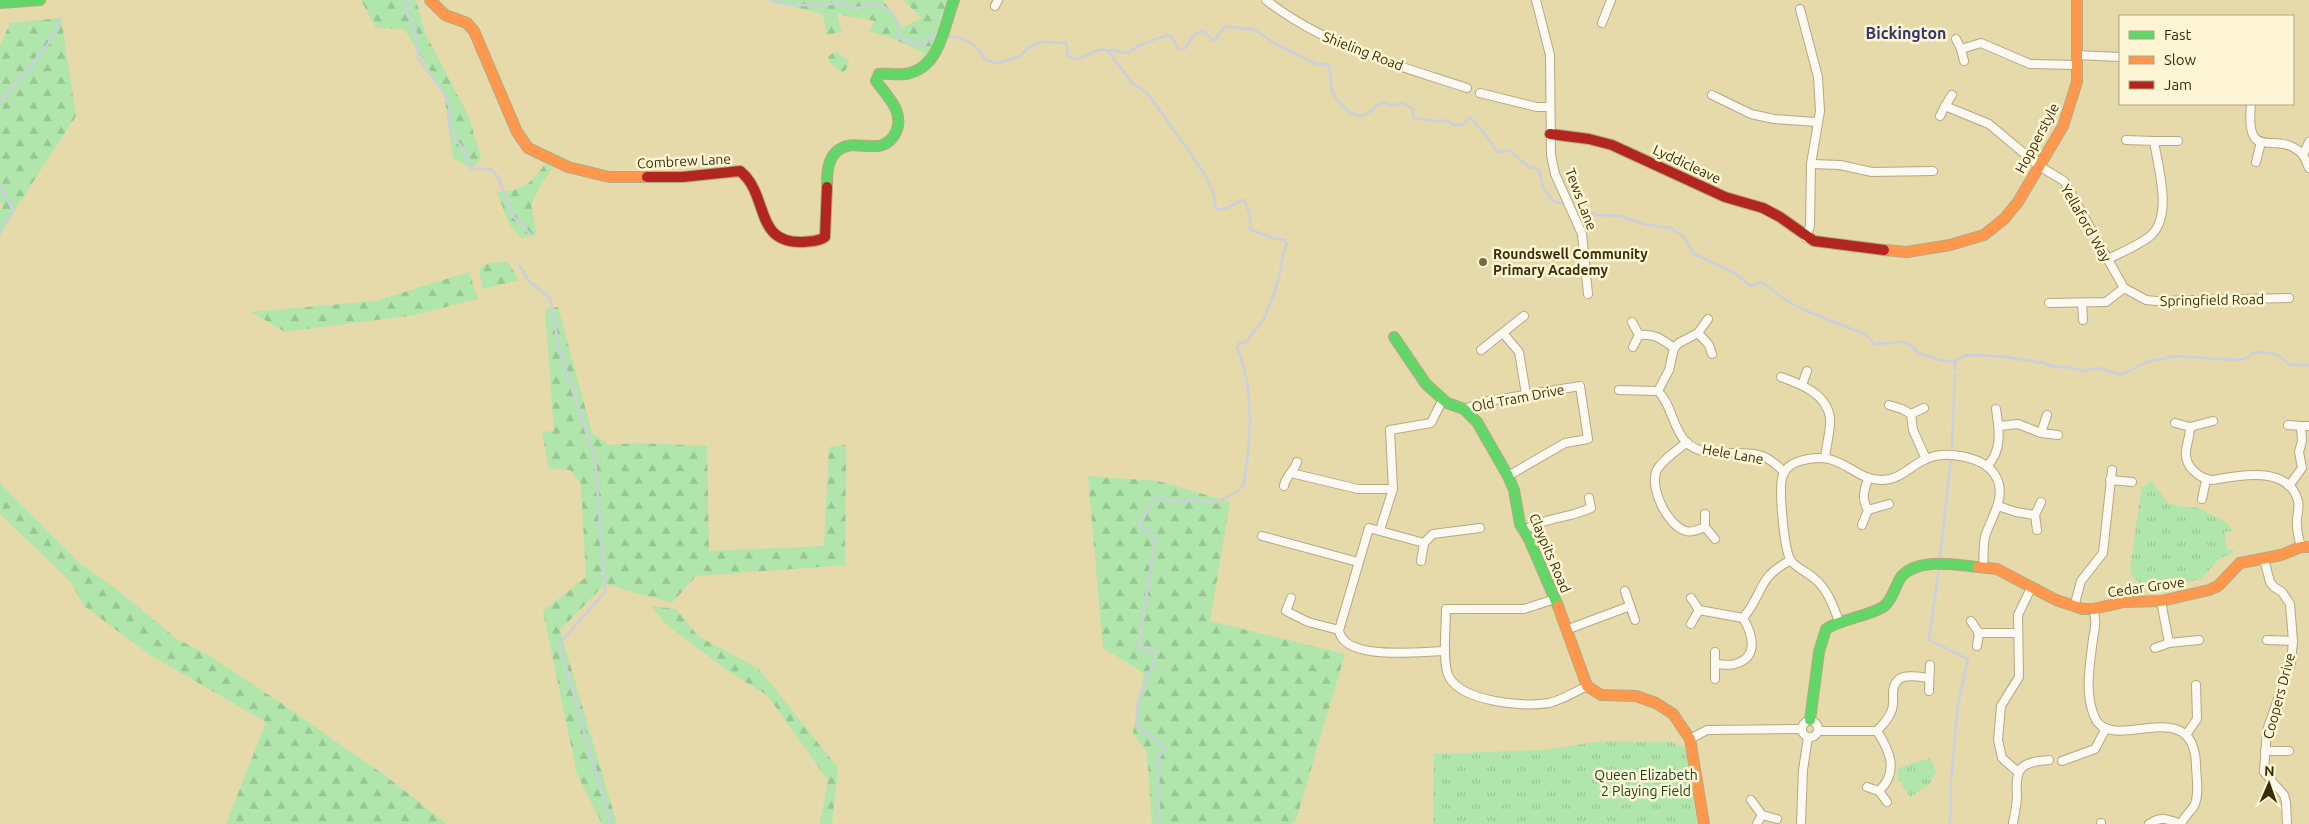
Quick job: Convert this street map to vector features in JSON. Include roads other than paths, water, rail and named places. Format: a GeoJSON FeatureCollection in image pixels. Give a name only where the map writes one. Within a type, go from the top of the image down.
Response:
{"type":"FeatureCollection","features":[{"type":"Feature","properties":{"kind":"street"},"geometry":{"type":"LineString","coordinates":[[0,3],[40,0]]}},
{"type":"Feature","properties":{"kind":"street","name":"Combrew Lane"},"geometry":{"type":"LineString","coordinates":[[430,0],[445,15],[467,23],[474,31],[516,132],[528,148],[568,167],[609,177],[682,177],[740,171],[749,178],[772,233],[777,238],[788,242],[817,241],[824,238],[827,233],[827,174],[830,162],[836,151],[850,146],[887,143],[893,137],[899,126],[899,116],[876,81],[877,76],[879,74],[911,73],[922,69],[936,49],[954,0]]}},
{"type":"Feature","properties":{"kind":"street","name":"Shieling Road"},"geometry":{"type":"LineString","coordinates":[[1266,0],[1317,33],[1377,59],[1467,88]]}},
{"type":"Feature","properties":{"kind":"street"},"geometry":{"type":"LineString","coordinates":[[1276,8],[1281,0]]}},
{"type":"Feature","properties":{"kind":"street","name":"Tews Lane"},"geometry":{"type":"LineString","coordinates":[[1536,0],[1550,55],[1550,134],[1555,174],[1582,234],[1584,271],[1588,294]]}},
{"type":"Feature","properties":{"kind":"street"},"geometry":{"type":"LineString","coordinates":[[1602,23],[1612,0]]}},
{"type":"Feature","properties":{"kind":"street","name":"Hopperstyle"},"geometry":{"type":"LineString","coordinates":[[2018,202],[2063,126],[2071,105],[2077,82],[2077,0]]}},
{"type":"Feature","properties":{"kind":"street"},"geometry":{"type":"LineString","coordinates":[[1800,9],[1818,78],[1820,111],[1816,122],[1811,164],[1810,226],[1806,238]]}},
{"type":"Feature","properties":{"kind":"street"},"geometry":{"type":"LineString","coordinates":[[1956,39],[1964,62]]}},
{"type":"Feature","properties":{"kind":"street"},"geometry":{"type":"LineString","coordinates":[[1961,49],[1981,43],[2030,64],[2119,57]]}},
{"type":"Feature","properties":{"kind":"street"},"geometry":{"type":"LineString","coordinates":[[1480,93],[1537,107],[1550,107]]}},
{"type":"Feature","properties":{"kind":"street"},"geometry":{"type":"LineString","coordinates":[[1712,95],[1751,114],[1774,119],[1816,122]]}},
{"type":"Feature","properties":{"kind":"street"},"geometry":{"type":"LineString","coordinates":[[1940,116],[1952,95]]}},
{"type":"Feature","properties":{"kind":"street"},"geometry":{"type":"LineString","coordinates":[[2251,105],[2250,132],[2254,138],[2261,142],[2292,147],[2303,154],[2309,168]]}},
{"type":"Feature","properties":{"kind":"street","name":"Yellaford Way"},"geometry":{"type":"LineString","coordinates":[[1945,106],[1988,124],[2039,166],[2064,181],[2124,288]]}},
{"type":"Feature","properties":{"kind":"street","name":"Lyddicleave"},"geometry":{"type":"LineString","coordinates":[[1550,134],[1589,139],[1612,145],[1725,197],[1763,208],[1780,217],[1806,238],[1859,248],[1907,252],[1950,246],[1984,235],[2004,220],[2018,202]]}},
{"type":"Feature","properties":{"kind":"street"},"geometry":{"type":"LineString","coordinates":[[2126,140],[2178,141]]}},
{"type":"Feature","properties":{"kind":"street"},"geometry":{"type":"LineString","coordinates":[[2108,259],[2150,236],[2160,224],[2163,202],[2154,141]]}},
{"type":"Feature","properties":{"kind":"street"},"geometry":{"type":"LineString","coordinates":[[2256,162],[2261,142]]}},
{"type":"Feature","properties":{"kind":"street"},"geometry":{"type":"LineString","coordinates":[[2303,154],[2309,142]]}},
{"type":"Feature","properties":{"kind":"street"},"geometry":{"type":"LineString","coordinates":[[1811,164],[1840,166],[1872,172],[1933,171]]}},
{"type":"Feature","properties":{"kind":"street"},"geometry":{"type":"LineString","coordinates":[[1584,271],[1604,270]]}},
{"type":"Feature","properties":{"kind":"street"},"geometry":{"type":"LineString","coordinates":[[2049,303],[2106,302],[2124,288]]}},
{"type":"Feature","properties":{"kind":"street","name":"Springfield Road"},"geometry":{"type":"LineString","coordinates":[[2124,288],[2146,300],[2156,301],[2289,298]]}},
{"type":"Feature","properties":{"kind":"street"},"geometry":{"type":"LineString","coordinates":[[2082,303],[2083,320]]}},
{"type":"Feature","properties":{"kind":"street"},"geometry":{"type":"LineString","coordinates":[[1481,350],[1524,316]]}},
{"type":"Feature","properties":{"kind":"street"},"geometry":{"type":"LineString","coordinates":[[1619,390],[1658,391],[1669,370],[1674,348],[1679,343],[1698,333],[1708,319]]}},
{"type":"Feature","properties":{"kind":"street"},"geometry":{"type":"LineString","coordinates":[[1632,322],[1639,335]]}},
{"type":"Feature","properties":{"kind":"street"},"geometry":{"type":"LineString","coordinates":[[1503,333],[1519,352],[1526,394]]}},
{"type":"Feature","properties":{"kind":"street"},"geometry":{"type":"LineString","coordinates":[[1698,333],[1708,345],[1712,354]]}},
{"type":"Feature","properties":{"kind":"street"},"geometry":{"type":"LineString","coordinates":[[1639,335],[1649,334],[1660,337],[1674,348]]}},
{"type":"Feature","properties":{"kind":"street"},"geometry":{"type":"LineString","coordinates":[[1633,347],[1639,335]]}},
{"type":"Feature","properties":{"kind":"street","name":"Claypits Road"},"geometry":{"type":"LineString","coordinates":[[1394,337],[1426,384],[1443,399],[1464,409],[1477,422],[1508,476],[1514,490],[1520,524],[1555,599],[1587,686]]}},
{"type":"Feature","properties":{"kind":"street"},"geometry":{"type":"LineString","coordinates":[[1802,385],[1807,371]]}},
{"type":"Feature","properties":{"kind":"street"},"geometry":{"type":"LineString","coordinates":[[1781,377],[1802,385],[1824,401],[1830,418],[1825,458]]}},
{"type":"Feature","properties":{"kind":"street","name":"Old Tram Drive"},"geometry":{"type":"LineString","coordinates":[[1464,409],[1488,401],[1580,386],[1588,439],[1565,443],[1508,476]]}},
{"type":"Feature","properties":{"kind":"street","name":"Hele Lane"},"geometry":{"type":"LineString","coordinates":[[1658,391],[1664,397],[1676,425],[1686,442],[1702,451],[1763,456],[1776,464],[1784,472]]}},
{"type":"Feature","properties":{"kind":"street"},"geometry":{"type":"LineString","coordinates":[[1380,530],[1393,489],[1390,430],[1431,423],[1443,399]]}},
{"type":"Feature","properties":{"kind":"street"},"geometry":{"type":"LineString","coordinates":[[1889,405],[1911,414]]}},
{"type":"Feature","properties":{"kind":"street"},"geometry":{"type":"LineString","coordinates":[[1911,414],[1924,408]]}},
{"type":"Feature","properties":{"kind":"street"},"geometry":{"type":"LineString","coordinates":[[1987,466],[1996,452],[1999,426],[1996,408]]}},
{"type":"Feature","properties":{"kind":"street"},"geometry":{"type":"LineString","coordinates":[[1911,414],[1913,430],[1926,459]]}},
{"type":"Feature","properties":{"kind":"street"},"geometry":{"type":"LineString","coordinates":[[2042,433],[2047,415]]}},
{"type":"Feature","properties":{"kind":"street"},"geometry":{"type":"LineString","coordinates":[[2175,423],[2190,427],[2213,421]]}},
{"type":"Feature","properties":{"kind":"street"},"geometry":{"type":"LineString","coordinates":[[1999,426],[2018,424],[2042,433],[2058,435]]}},
{"type":"Feature","properties":{"kind":"street"},"geometry":{"type":"LineString","coordinates":[[2288,425],[2305,426],[2299,452],[2302,468],[2289,486]]}},
{"type":"Feature","properties":{"kind":"street"},"geometry":{"type":"LineString","coordinates":[[2190,427],[2190,439],[2186,457],[2191,469],[2206,480],[2260,475],[2282,480],[2289,486],[2298,502],[2296,522],[2305,547]]}},
{"type":"Feature","properties":{"kind":"street"},"geometry":{"type":"LineString","coordinates":[[1686,442],[1657,470],[1655,486],[1669,520],[1675,526],[1691,532],[1705,527]]}},
{"type":"Feature","properties":{"kind":"street"},"geometry":{"type":"LineString","coordinates":[[1810,720],[1822,639],[1826,629],[1839,622],[1829,596],[1820,583],[1791,560],[1787,549],[1781,488],[1784,472],[1792,464],[1804,460],[1825,458],[1849,466],[1868,479],[1893,479],[1926,459],[1943,455],[1976,460],[1987,466],[1998,482],[1998,506],[1984,539],[1984,567]]}},
{"type":"Feature","properties":{"kind":"street"},"geometry":{"type":"LineString","coordinates":[[1284,486],[1286,477],[1291,473],[1297,462]]}},
{"type":"Feature","properties":{"kind":"street"},"geometry":{"type":"LineString","coordinates":[[2074,607],[2081,581],[2103,553],[2112,470]]}},
{"type":"Feature","properties":{"kind":"street"},"geometry":{"type":"LineString","coordinates":[[1291,473],[1358,489],[1393,489]]}},
{"type":"Feature","properties":{"kind":"street"},"geometry":{"type":"LineString","coordinates":[[1868,479],[1863,502],[1868,510]]}},
{"type":"Feature","properties":{"kind":"street"},"geometry":{"type":"LineString","coordinates":[[2110,480],[2132,482]]}},
{"type":"Feature","properties":{"kind":"street"},"geometry":{"type":"LineString","coordinates":[[2202,499],[2206,480]]}},
{"type":"Feature","properties":{"kind":"street"},"geometry":{"type":"LineString","coordinates":[[1523,531],[1541,520],[1571,516],[1591,508],[1589,498]]}},
{"type":"Feature","properties":{"kind":"street"},"geometry":{"type":"LineString","coordinates":[[2037,530],[2035,515],[2041,502]]}},
{"type":"Feature","properties":{"kind":"street"},"geometry":{"type":"LineString","coordinates":[[1868,510],[1889,504]]}},
{"type":"Feature","properties":{"kind":"street"},"geometry":{"type":"LineString","coordinates":[[1998,506],[2016,512],[2035,515]]}},
{"type":"Feature","properties":{"kind":"street"},"geometry":{"type":"LineString","coordinates":[[1862,525],[1868,510]]}},
{"type":"Feature","properties":{"kind":"street"},"geometry":{"type":"LineString","coordinates":[[1705,514],[1705,527],[1715,539]]}},
{"type":"Feature","properties":{"kind":"street"},"geometry":{"type":"LineString","coordinates":[[1424,543],[1369,528],[1339,630],[1342,639],[1348,644],[1368,650],[1390,653],[1445,651]]}},
{"type":"Feature","properties":{"kind":"street"},"geometry":{"type":"LineString","coordinates":[[1421,561],[1424,543],[1433,534],[1480,528]]}},
{"type":"Feature","properties":{"kind":"street"},"geometry":{"type":"LineString","coordinates":[[1262,536],[1358,562]]}},
{"type":"Feature","properties":{"kind":"street","name":"Cedar Grove"},"geometry":{"type":"LineString","coordinates":[[1839,622],[1877,610],[1886,605],[1902,576],[1924,564],[1984,567],[2004,572],[2031,588],[2074,607],[2093,609],[2111,604],[2161,601],[2218,586],[2240,563],[2264,559],[2305,547]]}},
{"type":"Feature","properties":{"kind":"street","name":"Coopers Drive"},"geometry":{"type":"LineString","coordinates":[[2264,559],[2270,582],[2274,588],[2282,592],[2290,604],[2293,641],[2291,663],[2267,730],[2264,772],[2275,787],[2284,795],[2287,824]]}},
{"type":"Feature","properties":{"kind":"street"},"geometry":{"type":"LineString","coordinates":[[1744,618],[1754,606],[1765,578],[1779,566],[1791,560]]}},
{"type":"Feature","properties":{"kind":"street"},"geometry":{"type":"LineString","coordinates":[[2018,772],[2002,758],[1998,740],[2001,706],[2019,677],[2018,616],[2031,588]]}},
{"type":"Feature","properties":{"kind":"street"},"geometry":{"type":"LineString","coordinates":[[1625,591],[1635,620]]}},
{"type":"Feature","properties":{"kind":"street"},"geometry":{"type":"LineString","coordinates":[[1291,598],[1286,611],[1308,622],[1339,630]]}},
{"type":"Feature","properties":{"kind":"street"},"geometry":{"type":"LineString","coordinates":[[1692,598],[1699,610],[1744,618]]}},
{"type":"Feature","properties":{"kind":"street"},"geometry":{"type":"LineString","coordinates":[[1555,599],[1524,609],[1446,609],[1446,668],[1453,683],[1466,692],[1498,702],[1512,704],[1547,703],[1587,686],[1601,695],[1636,696],[1665,708],[1680,722],[1690,739],[1704,824]]}},
{"type":"Feature","properties":{"kind":"street"},"geometry":{"type":"LineString","coordinates":[[2161,601],[2170,643]]}},
{"type":"Feature","properties":{"kind":"street"},"geometry":{"type":"LineString","coordinates":[[1566,630],[1630,606]]}},
{"type":"Feature","properties":{"kind":"street"},"geometry":{"type":"LineString","coordinates":[[2093,609],[2096,622],[2090,686],[2095,718],[2106,728],[2112,730],[2174,728],[2186,735],[2195,749],[2197,797],[2195,804],[2181,824],[2164,818],[2158,818],[2149,824]]}},
{"type":"Feature","properties":{"kind":"street"},"geometry":{"type":"LineString","coordinates":[[1691,624],[1699,610]]}},
{"type":"Feature","properties":{"kind":"street"},"geometry":{"type":"LineString","coordinates":[[1715,664],[1735,664],[1745,659],[1753,643],[1752,633],[1744,618]]}},
{"type":"Feature","properties":{"kind":"street"},"geometry":{"type":"LineString","coordinates":[[1971,621],[1979,633],[1977,646]]}},
{"type":"Feature","properties":{"kind":"street"},"geometry":{"type":"LineString","coordinates":[[1979,633],[2018,633]]}},
{"type":"Feature","properties":{"kind":"street"},"geometry":{"type":"LineString","coordinates":[[2155,648],[2170,643],[2198,640]]}},
{"type":"Feature","properties":{"kind":"street","name":"Coopers Drive"},"geometry":{"type":"LineString","coordinates":[[2267,640],[2293,641]]}},
{"type":"Feature","properties":{"kind":"street"},"geometry":{"type":"LineString","coordinates":[[1715,652],[1716,679]]}},
{"type":"Feature","properties":{"kind":"street"},"geometry":{"type":"LineString","coordinates":[[1929,691],[1930,665]]}},
{"type":"Feature","properties":{"kind":"street"},"geometry":{"type":"LineString","coordinates":[[1877,731],[1892,711],[1893,690],[1896,682],[1902,676],[1929,678]]}},
{"type":"Feature","properties":{"kind":"street"},"geometry":{"type":"LineString","coordinates":[[2186,735],[2197,719],[2196,685]]}},
{"type":"Feature","properties":{"kind":"street"},"geometry":{"type":"LineString","coordinates":[[1801,729],[1804,722],[1810,720],[1816,723],[1818,731]]}},
{"type":"Feature","properties":{"kind":"street"},"geometry":{"type":"LineString","coordinates":[[2062,761],[2095,749],[2106,728]]}},
{"type":"Feature","properties":{"kind":"street"},"geometry":{"type":"LineString","coordinates":[[1801,729],[1802,733],[1808,737],[1814,736],[1818,731]]}},
{"type":"Feature","properties":{"kind":"street"},"geometry":{"type":"LineString","coordinates":[[1690,739],[1707,730],[1801,729]]}},
{"type":"Feature","properties":{"kind":"street"},"geometry":{"type":"LineString","coordinates":[[1818,731],[1877,731]]}},
{"type":"Feature","properties":{"kind":"street"},"geometry":{"type":"LineString","coordinates":[[1877,731],[1890,752],[1891,762],[1888,780],[1878,791]]}},
{"type":"Feature","properties":{"kind":"street"},"geometry":{"type":"LineString","coordinates":[[1801,824],[1803,770],[1808,737]]}},
{"type":"Feature","properties":{"kind":"street","name":"Coopers Drive"},"geometry":{"type":"LineString","coordinates":[[2265,752],[2289,751]]}},
{"type":"Feature","properties":{"kind":"street"},"geometry":{"type":"LineString","coordinates":[[2013,824],[2017,798],[2015,781],[2018,772],[2025,765],[2049,760]]}},
{"type":"Feature","properties":{"kind":"street"},"geometry":{"type":"LineString","coordinates":[[1867,787],[1878,791],[1887,802]]}},
{"type":"Feature","properties":{"kind":"street"},"geometry":{"type":"LineString","coordinates":[[1751,800],[1762,815],[1777,819]]}},
{"type":"Feature","properties":{"kind":"street"},"geometry":{"type":"LineString","coordinates":[[1757,824],[1762,815]]}},
{"type":"Feature","properties":{"kind":"waterway"},"geometry":{"type":"LineString","coordinates":[[407,0],[405,3],[408,16],[415,27],[418,58],[444,93],[450,109],[449,125],[455,139],[463,148],[471,169],[491,169],[498,177],[514,217],[530,234]]}},
{"type":"Feature","properties":{"kind":"waterway"},"geometry":{"type":"LineString","coordinates":[[771,0],[786,4],[806,5],[841,2],[853,9],[876,4],[890,11],[896,19],[898,34],[902,39],[925,45],[930,36],[940,36]]}},
{"type":"Feature","properties":{"kind":"waterway"},"geometry":{"type":"LineString","coordinates":[[0,103],[48,44],[61,18]]}},
{"type":"Feature","properties":{"kind":"waterway"},"geometry":{"type":"LineString","coordinates":[[946,36],[964,39],[974,45],[985,60],[997,63],[1019,57],[1029,47],[1042,42],[1066,43],[1068,56],[1076,59],[1099,50],[1128,53],[1142,45],[1170,35],[1179,49],[1184,49],[1196,33],[1204,31],[1212,40],[1215,40],[1225,26],[1255,30],[1277,45],[1317,64],[1326,64],[1329,67],[1333,94],[1344,107],[1357,116],[1370,112],[1384,102],[1391,106],[1403,103],[1413,109],[1413,116],[1416,118],[1440,122],[1446,120],[1454,125],[1462,125],[1470,117],[1497,152],[1509,150],[1529,167],[1539,169],[1543,188],[1553,201],[1566,204]]}},
{"type":"Feature","properties":{"kind":"waterway"},"geometry":{"type":"LineString","coordinates":[[1108,51],[1132,83],[1148,94],[1204,173],[1214,194],[1215,206],[1218,210],[1227,208],[1242,200],[1245,201],[1250,216],[1250,229],[1272,238],[1285,240],[1287,245],[1265,317],[1247,342],[1239,343],[1237,347],[1247,381],[1250,415],[1244,484],[1237,492],[1217,502],[1210,503],[1194,499],[1185,502],[1154,498],[1140,524],[1140,527],[1154,535],[1154,545],[1139,646],[1141,649],[1155,650],[1155,655],[1153,665],[1140,696],[1137,710],[1137,725],[1165,747],[1158,759],[1159,824]]}},
{"type":"Feature","properties":{"kind":"waterway"},"geometry":{"type":"LineString","coordinates":[[0,186],[14,211],[0,231]]}},
{"type":"Feature","properties":{"kind":"waterway"},"geometry":{"type":"LineString","coordinates":[[1572,205],[1580,206],[1583,210],[1597,215],[1620,216],[1647,225],[1671,228],[1684,237],[1694,254],[1733,272],[1751,286],[1761,282],[1804,310],[1867,335],[1874,344],[1902,342],[1910,345],[1920,354],[1948,362],[1955,361],[1964,356],[2006,357],[2084,371],[2098,368],[2121,375],[2147,362],[2176,356],[2235,360],[2245,359],[2255,352],[2270,353],[2281,357],[2289,365],[2309,365]]}},
{"type":"Feature","properties":{"kind":"waterway"},"geometry":{"type":"LineString","coordinates":[[519,265],[529,281],[550,298],[559,348],[595,459],[605,592],[559,644],[611,824]]}},
{"type":"Feature","properties":{"kind":"waterway"},"geometry":{"type":"LineString","coordinates":[[1955,361],[1955,368]]}},
{"type":"Feature","properties":{"kind":"waterway"},"geometry":{"type":"LineString","coordinates":[[1952,448],[1955,374]]}},
{"type":"Feature","properties":{"kind":"waterway"},"geometry":{"type":"LineString","coordinates":[[1940,559],[1951,459]]}},
{"type":"Feature","properties":{"kind":"waterway"},"geometry":{"type":"LineString","coordinates":[[1939,568],[1929,640],[1968,659],[1958,705],[1951,781]]}},
{"type":"Feature","properties":{"kind":"waterway"},"geometry":{"type":"LineString","coordinates":[[1950,824],[1951,785]]}},
{"type":"Feature","properties":{"kind":"place","name":"Roundswell Community Primary Academy"},"geometry":{"type":"Point","coordinates":[1483,262]}},
{"type":"Feature","properties":{"kind":"district","name":"Bickington"},"geometry":{"type":"Point","coordinates":[1906,33]}},
{"type":"Feature","properties":{"kind":"park label","name":"Queen Elizabeth 2 Playing Field"},"geometry":{"type":"Point","coordinates":[1646,784]}}]}
